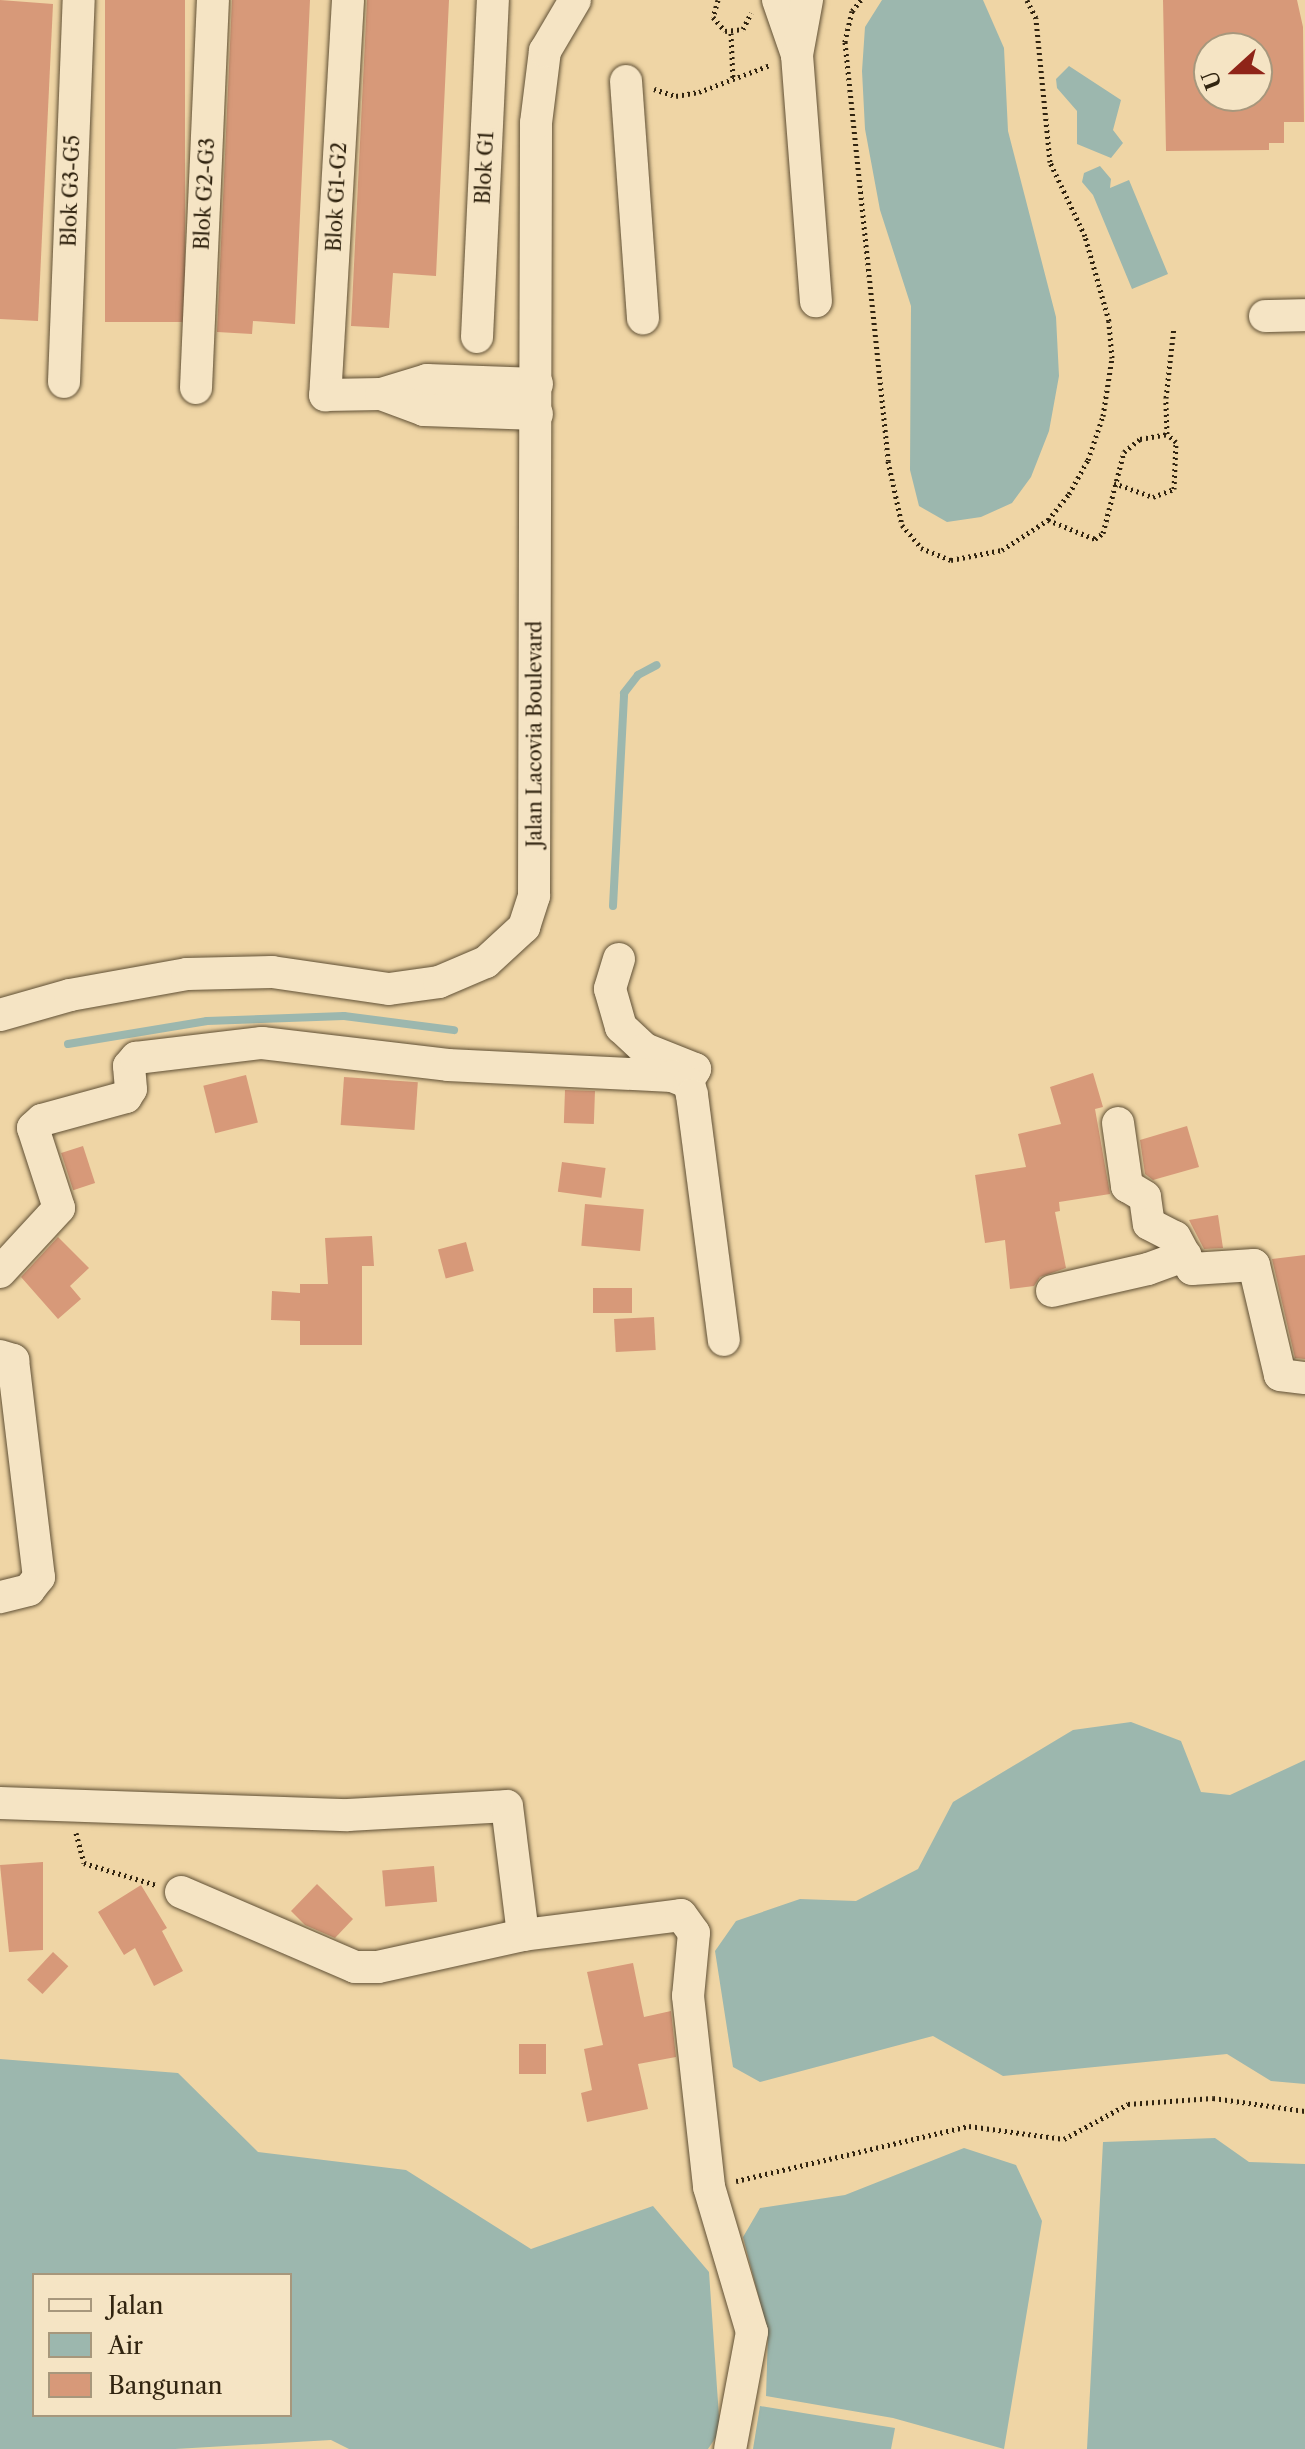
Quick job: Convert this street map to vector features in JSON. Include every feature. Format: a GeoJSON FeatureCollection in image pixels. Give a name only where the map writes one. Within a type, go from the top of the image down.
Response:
{"type":"FeatureCollection","features":[{"type":"Feature","properties":{"kind":"street","name":"Blok G3-G5"},"geometry":{"type":"LineString","coordinates":[[64,382],[79,0]]}},
{"type":"Feature","properties":{"kind":"street","name":"Blok G2-G3"},"geometry":{"type":"LineString","coordinates":[[196,388],[213,0]]}},
{"type":"Feature","properties":{"kind":"street","name":"Blok G1-G2"},"geometry":{"type":"LineString","coordinates":[[348,0],[325,395],[381,394],[427,380],[537,399]]}},
{"type":"Feature","properties":{"kind":"street","name":"Blok G1"},"geometry":{"type":"LineString","coordinates":[[477,337],[493,0]]}},
{"type":"Feature","properties":{"kind":"street","name":"Jalan Lacovia Boulevard"},"geometry":{"type":"LineString","coordinates":[[0,1015],[70,995],[187,974],[272,972],[389,989],[439,982],[486,962],[524,927],[534,896],[536,123],[545,51],[575,0]]}},
{"type":"Feature","properties":{"kind":"street"},"geometry":{"type":"LineString","coordinates":[[778,0],[798,62]]}},
{"type":"Feature","properties":{"kind":"street"},"geometry":{"type":"LineString","coordinates":[[807,0],[798,62],[816,301]]}},
{"type":"Feature","properties":{"kind":"street"},"geometry":{"type":"LineString","coordinates":[[626,81],[643,318]]}},
{"type":"Feature","properties":{"kind":"street"},"geometry":{"type":"LineString","coordinates":[[1265,316],[1305,315]]}},
{"type":"Feature","properties":{"kind":"street"},"geometry":{"type":"LineString","coordinates":[[619,959],[610,989],[621,1027],[645,1049],[695,1069],[689,1083],[724,1340]]}},
{"type":"Feature","properties":{"kind":"street"},"geometry":{"type":"LineString","coordinates":[[0,1272],[59,1208],[33,1128],[42,1120],[126,1097],[131,1089],[129,1066],[136,1058],[262,1043],[448,1065],[672,1076],[689,1083]]}},
{"type":"Feature","properties":{"kind":"street"},"geometry":{"type":"LineString","coordinates":[[1118,1123],[1127,1186],[1145,1197],[1149,1224],[1175,1237],[1192,1269],[1254,1265],[1280,1375],[1305,1378]]}},
{"type":"Feature","properties":{"kind":"street"},"geometry":{"type":"LineString","coordinates":[[1052,1291],[1148,1269],[1186,1255]]}},
{"type":"Feature","properties":{"kind":"street"},"geometry":{"type":"LineString","coordinates":[[0,1356],[13,1360],[10,1427],[39,1577],[29,1590],[0,1597]]}},
{"type":"Feature","properties":{"kind":"street"},"geometry":{"type":"LineString","coordinates":[[0,1803],[348,1815],[507,1806],[523,1935]]}},
{"type":"Feature","properties":{"kind":"street"},"geometry":{"type":"LineString","coordinates":[[181,1892],[355,1967],[378,1967],[523,1935],[681,1915],[694,1933],[688,1996],[709,2187],[752,2332],[730,2449]]}},
{"type":"Feature","properties":{"kind":"path"},"geometry":{"type":"LineString","coordinates":[[718,0],[713,17],[731,33],[733,80]]}},
{"type":"Feature","properties":{"kind":"path"},"geometry":{"type":"LineString","coordinates":[[861,0],[852,11],[845,42],[888,461],[902,525],[921,548],[951,560],[1002,550],[1048,520],[1088,460],[1103,416],[1112,358],[1109,321],[1085,236],[1050,162],[1036,18],[1027,0]]}},
{"type":"Feature","properties":{"kind":"path"},"geometry":{"type":"LineString","coordinates":[[731,33],[743,29],[751,19],[747,1]]}},
{"type":"Feature","properties":{"kind":"path"},"geometry":{"type":"LineString","coordinates":[[626,81],[676,96],[733,80],[769,65],[798,62]]}},
{"type":"Feature","properties":{"kind":"path"},"geometry":{"type":"LineString","coordinates":[[1167,434],[1174,327]]}},
{"type":"Feature","properties":{"kind":"path"},"geometry":{"type":"LineString","coordinates":[[1048,520],[1095,539],[1110,518],[1114,483],[1124,452],[1140,439],[1167,434]]}},
{"type":"Feature","properties":{"kind":"path"},"geometry":{"type":"LineString","coordinates":[[1114,483],[1153,497],[1174,489],[1176,442],[1167,434]]}},
{"type":"Feature","properties":{"kind":"path"},"geometry":{"type":"LineString","coordinates":[[69,1805],[84,1863],[181,1892]]}},
{"type":"Feature","properties":{"kind":"path"},"geometry":{"type":"LineString","coordinates":[[709,2187],[969,2126],[1064,2139],[1128,2104],[1213,2098],[1305,2111]]}},
{"type":"Feature","properties":{"kind":"water"},"geometry":{"type":"Polygon","coordinates":[[[882,0],[983,0],[1004,48],[1008,131],[1056,317],[1059,376],[1049,431],[1031,477],[1012,503],[981,517],[947,522],[919,506],[910,470],[911,306],[880,210],[865,129],[862,71],[865,27],[882,0]]]}},
{"type":"Feature","properties":{"kind":"water"},"geometry":{"type":"Polygon","coordinates":[[[1069,66],[1121,100],[1113,130],[1123,143],[1111,158],[1077,144],[1077,111],[1057,88],[1056,79],[1069,66]]]}},
{"type":"Feature","properties":{"kind":"water"},"geometry":{"type":"Polygon","coordinates":[[[1100,166],[1111,179],[1110,188],[1129,180],[1168,274],[1132,289],[1093,195],[1082,182],[1084,173],[1100,166]]]}},
{"type":"Feature","properties":{"kind":"water"},"geometry":{"type":"Polygon","coordinates":[[[1131,1722],[1181,1741],[1201,1792],[1230,1795],[1305,1760],[1305,2084],[1271,2081],[1227,2054],[1003,2076],[933,2036],[760,2082],[733,2067],[715,1951],[736,1921],[800,1899],[856,1901],[918,1869],[953,1802],[1073,1730],[1131,1722]]]}},
{"type":"Feature","properties":{"kind":"water"},"geometry":{"type":"Polygon","coordinates":[[[0,2059],[178,2073],[258,2152],[406,2170],[531,2249],[653,2206],[709,2272],[720,2431],[708,2449],[349,2449],[331,2440],[175,2449],[0,2449],[0,2059]]]}},
{"type":"Feature","properties":{"kind":"water"},"geometry":{"type":"Polygon","coordinates":[[[1215,2138],[1249,2162],[1305,2164],[1305,2449],[1087,2449],[1103,2142],[1215,2138]]]}},
{"type":"Feature","properties":{"kind":"water"},"geometry":{"type":"Polygon","coordinates":[[[964,2148],[1016,2165],[1042,2221],[1004,2449],[893,2418],[766,2396],[768,2333],[743,2237],[760,2208],[845,2195],[964,2148]]]}},
{"type":"Feature","properties":{"kind":"water"},"geometry":{"type":"Polygon","coordinates":[[[760,2406],[895,2428],[891,2449],[753,2449],[760,2406]]]}},
{"type":"Feature","properties":{"kind":"building"},"geometry":{"type":"Polygon","coordinates":[[[0,0],[53,4],[38,321],[0,319],[0,0]]]}},
{"type":"Feature","properties":{"kind":"building"},"geometry":{"type":"Polygon","coordinates":[[[105,0],[185,0],[185,322],[105,322],[105,0]]]}},
{"type":"Feature","properties":{"kind":"building"},"geometry":{"type":"Polygon","coordinates":[[[232,0],[310,0],[295,324],[253,321],[252,334],[217,332],[232,0]]]}},
{"type":"Feature","properties":{"kind":"building"},"geometry":{"type":"Polygon","coordinates":[[[367,0],[449,0],[436,276],[393,273],[389,328],[351,326],[367,0]]]}},
{"type":"Feature","properties":{"kind":"building"},"geometry":{"type":"Polygon","coordinates":[[[1163,0],[1297,0],[1303,27],[1304,122],[1284,122],[1284,143],[1269,143],[1269,150],[1166,151],[1163,0]]]}},
{"type":"Feature","properties":{"kind":"building"},"geometry":{"type":"Polygon","coordinates":[[[1093,1073],[1103,1107],[1095,1109],[1110,1194],[1059,1202],[1060,1211],[1055,1212],[1066,1268],[1040,1277],[1034,1286],[1010,1289],[1005,1240],[985,1243],[975,1175],[1026,1167],[1018,1134],[1061,1124],[1050,1087],[1093,1073]]]}},
{"type":"Feature","properties":{"kind":"building"},"geometry":{"type":"Polygon","coordinates":[[[246,1075],[258,1123],[215,1133],[203,1086],[246,1075]]]}},
{"type":"Feature","properties":{"kind":"building"},"geometry":{"type":"Polygon","coordinates":[[[344,1077],[418,1082],[414,1130],[341,1125],[344,1077]]]}},
{"type":"Feature","properties":{"kind":"building"},"geometry":{"type":"Polygon","coordinates":[[[565,1090],[595,1091],[594,1124],[564,1123],[565,1090]]]}},
{"type":"Feature","properties":{"kind":"building"},"geometry":{"type":"Polygon","coordinates":[[[1187,1126],[1199,1167],[1153,1180],[1145,1174],[1140,1140],[1187,1126]]]}},
{"type":"Feature","properties":{"kind":"building"},"geometry":{"type":"Polygon","coordinates":[[[83,1146],[95,1183],[73,1190],[61,1153],[83,1146]]]}},
{"type":"Feature","properties":{"kind":"building"},"geometry":{"type":"Polygon","coordinates":[[[562,1162],[606,1168],[601,1198],[558,1192],[562,1162]]]}},
{"type":"Feature","properties":{"kind":"building"},"geometry":{"type":"Polygon","coordinates":[[[585,1204],[644,1209],[640,1251],[581,1246],[585,1204]]]}},
{"type":"Feature","properties":{"kind":"building"},"geometry":{"type":"Polygon","coordinates":[[[1218,1215],[1223,1248],[1204,1249],[1189,1220],[1218,1215]]]}},
{"type":"Feature","properties":{"kind":"building"},"geometry":{"type":"Polygon","coordinates":[[[372,1236],[374,1266],[362,1266],[362,1345],[300,1345],[300,1321],[271,1320],[272,1291],[300,1293],[300,1284],[328,1284],[325,1238],[372,1236]]]}},
{"type":"Feature","properties":{"kind":"building"},"geometry":{"type":"Polygon","coordinates":[[[58,1237],[89,1268],[70,1286],[81,1299],[58,1319],[21,1277],[58,1237]]]}},
{"type":"Feature","properties":{"kind":"building"},"geometry":{"type":"Polygon","coordinates":[[[466,1242],[474,1271],[446,1278],[438,1250],[466,1242]]]}},
{"type":"Feature","properties":{"kind":"building"},"geometry":{"type":"Polygon","coordinates":[[[1305,1255],[1305,1359],[1295,1358],[1272,1259],[1305,1255]]]}},
{"type":"Feature","properties":{"kind":"building"},"geometry":{"type":"Polygon","coordinates":[[[593,1288],[632,1288],[632,1313],[593,1313],[593,1288]]]}},
{"type":"Feature","properties":{"kind":"building"},"geometry":{"type":"Polygon","coordinates":[[[654,1317],[656,1350],[616,1352],[614,1319],[654,1317]]]}},
{"type":"Feature","properties":{"kind":"building"},"geometry":{"type":"Polygon","coordinates":[[[43,1862],[43,1950],[9,1952],[0,1865],[43,1862]]]}},
{"type":"Feature","properties":{"kind":"building"},"geometry":{"type":"Polygon","coordinates":[[[434,1866],[437,1902],[385,1906],[382,1871],[434,1866]]]}},
{"type":"Feature","properties":{"kind":"building"},"geometry":{"type":"Polygon","coordinates":[[[317,1884],[353,1919],[335,1938],[305,1925],[291,1911],[317,1884]]]}},
{"type":"Feature","properties":{"kind":"building"},"geometry":{"type":"Polygon","coordinates":[[[141,1885],[167,1928],[162,1931],[183,1971],[154,1986],[135,1948],[124,1955],[98,1912],[141,1885]]]}},
{"type":"Feature","properties":{"kind":"building"},"geometry":{"type":"Polygon","coordinates":[[[53,1952],[68,1966],[42,1994],[27,1980],[53,1952]]]}},
{"type":"Feature","properties":{"kind":"building"},"geometry":{"type":"Polygon","coordinates":[[[633,1963],[644,2017],[671,2011],[676,2057],[638,2064],[648,2109],[587,2122],[581,2093],[592,2090],[584,2049],[603,2045],[587,1972],[633,1963]]]}},
{"type":"Feature","properties":{"kind":"building"},"geometry":{"type":"Polygon","coordinates":[[[519,2044],[546,2044],[546,2074],[519,2074],[519,2044]]]}},
{"type":"Feature","properties":{"kind":"waterway"},"geometry":{"type":"LineString","coordinates":[[613,906],[624,693],[638,675],[657,665]]}},
{"type":"Feature","properties":{"kind":"waterway"},"geometry":{"type":"LineString","coordinates":[[68,1044],[207,1021],[344,1016],[454,1030]]}}]}
